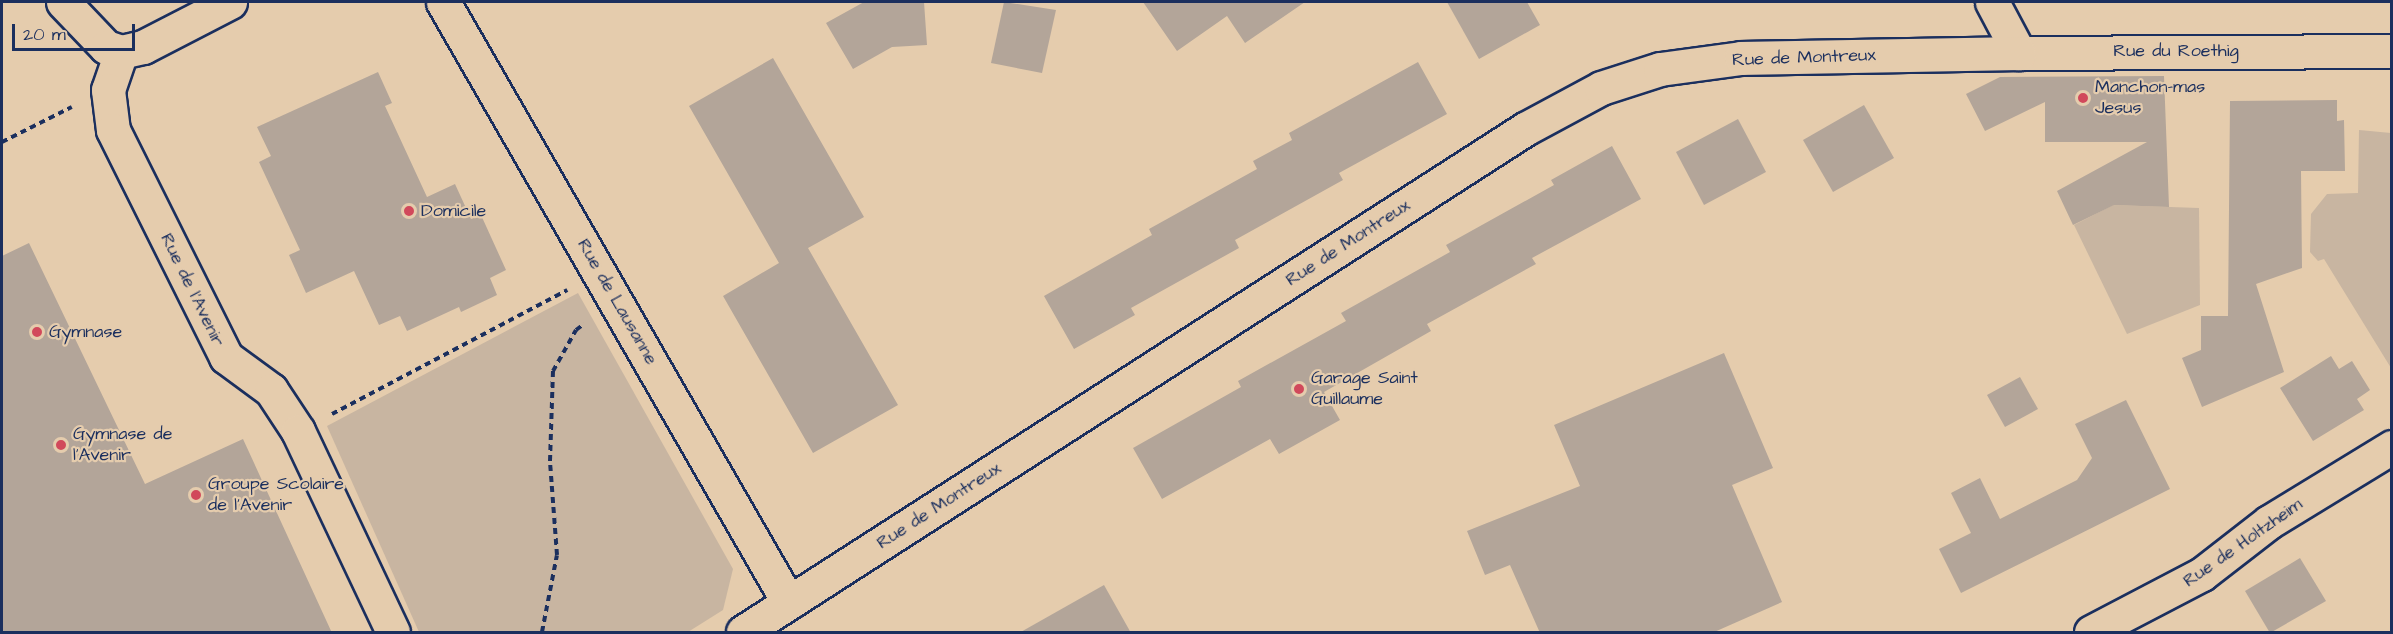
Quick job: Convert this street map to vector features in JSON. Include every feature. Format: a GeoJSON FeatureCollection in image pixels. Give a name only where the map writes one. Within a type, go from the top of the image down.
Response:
{"type":"FeatureCollection","features":[{"type":"Feature","properties":{"kind":"street"},"geometry":{"type":"LineString","coordinates":[[63,2],[106,47],[121,52],[143,47],[230,2]]}},
{"type":"Feature","properties":{"kind":"street","name":"Rue de Lausanne"},"geometry":{"type":"LineString","coordinates":[[443,2],[789,603]]}},
{"type":"Feature","properties":{"kind":"street"},"geometry":{"type":"LineString","coordinates":[[1992,2],[2019,52]]}},
{"type":"Feature","properties":{"kind":"street","name":"Rue du Roethig"},"geometry":{"type":"LineString","coordinates":[[2019,52],[2391,51]]}},
{"type":"Feature","properties":{"kind":"street","name":"Rue de l'Avenir"},"geometry":{"type":"LineString","coordinates":[[121,52],[108,90],[113,130],[225,357],[271,390],[298,431],[393,633]]}},
{"type":"Feature","properties":{"kind":"street","name":"Rue de Montreux"},"geometry":{"type":"LineString","coordinates":[[743,633],[1525,129],[1601,88],[1660,69],[1741,58],[2019,52]]}},
{"type":"Feature","properties":{"kind":"street","name":"Rue de Holtzheim"},"geometry":{"type":"LineString","coordinates":[[2091,633],[2202,574],[2269,522],[2391,447]]}},
{"type":"Feature","properties":{"kind":"path"},"geometry":{"type":"LineString","coordinates":[[2,142],[108,90]]}},
{"type":"Feature","properties":{"kind":"path"},"geometry":{"type":"LineString","coordinates":[[298,431],[580,283],[615,299],[576,330],[553,371],[550,461],[557,555],[542,633]]}},
{"type":"Feature","properties":{"kind":"shaded area"},"geometry":{"type":"Polygon","coordinates":[[[2359,130],[2391,133],[2391,368],[2324,259],[2318,261],[2310,252],[2311,214],[2327,194],[2358,193],[2359,130]]]}},
{"type":"Feature","properties":{"kind":"shaded area"},"geometry":{"type":"Polygon","coordinates":[[[2113,205],[2199,208],[2200,305],[2127,334],[2074,225],[2113,205]]]}},
{"type":"Feature","properties":{"kind":"shaded area"},"geometry":{"type":"Polygon","coordinates":[[[578,293],[733,569],[723,610],[688,632],[419,632],[327,426],[578,293]]]}},
{"type":"Feature","properties":{"kind":"building"},"geometry":{"type":"Polygon","coordinates":[[[864,2],[924,2],[927,45],[892,47],[853,69],[826,23],[864,2]]]}},
{"type":"Feature","properties":{"kind":"building"},"geometry":{"type":"Polygon","coordinates":[[[1004,2],[1056,10],[1042,73],[991,63],[1004,2]]]}},
{"type":"Feature","properties":{"kind":"building"},"geometry":{"type":"Polygon","coordinates":[[[1143,2],[1305,2],[1245,43],[1227,16],[1177,51],[1143,2]]]}},
{"type":"Feature","properties":{"kind":"building"},"geometry":{"type":"Polygon","coordinates":[[[1447,2],[1527,2],[1540,25],[1479,59],[1447,2]]]}},
{"type":"Feature","properties":{"kind":"building"},"geometry":{"type":"Polygon","coordinates":[[[773,58],[864,217],[808,248],[898,405],[813,453],[723,296],[779,263],[689,106],[773,58]]]}},
{"type":"Feature","properties":{"kind":"building"},"geometry":{"type":"Polygon","coordinates":[[[1418,62],[1447,114],[1339,173],[1343,180],[1235,240],[1239,248],[1131,308],[1135,315],[1074,349],[1044,296],[1152,235],[1149,229],[1257,169],[1253,161],[1292,140],[1289,133],[1418,62]]]}},
{"type":"Feature","properties":{"kind":"building"},"geometry":{"type":"Polygon","coordinates":[[[378,72],[392,103],[385,106],[427,197],[455,184],[471,219],[481,215],[506,270],[490,278],[497,295],[461,312],[459,307],[407,331],[400,316],[379,325],[354,271],[306,293],[289,255],[300,250],[259,162],[271,156],[257,127],[378,72]]]}},
{"type":"Feature","properties":{"kind":"building"},"geometry":{"type":"Polygon","coordinates":[[[2164,76],[2169,207],[2114,205],[2073,225],[2057,191],[2147,142],[2045,142],[2045,102],[1985,131],[1966,94],[2000,77],[2164,76]]]}},
{"type":"Feature","properties":{"kind":"building"},"geometry":{"type":"Polygon","coordinates":[[[2337,100],[2337,121],[2344,120],[2345,171],[2301,171],[2302,268],[2256,284],[2284,372],[2202,407],[2182,358],[2201,350],[2201,316],[2228,316],[2230,101],[2337,100]]]}},
{"type":"Feature","properties":{"kind":"building"},"geometry":{"type":"Polygon","coordinates":[[[1864,105],[1894,158],[1833,192],[1803,140],[1864,105]]]}},
{"type":"Feature","properties":{"kind":"building"},"geometry":{"type":"Polygon","coordinates":[[[1738,119],[1766,172],[1704,205],[1676,152],[1738,119]]]}},
{"type":"Feature","properties":{"kind":"building"},"geometry":{"type":"Polygon","coordinates":[[[1612,146],[1641,199],[1532,258],[1536,264],[1427,324],[1431,331],[1324,392],[1340,420],[1279,454],[1270,439],[1162,499],[1133,448],[1241,387],[1238,381],[1346,321],[1341,313],[1450,252],[1446,245],[1554,185],[1551,180],[1612,146]]]}},
{"type":"Feature","properties":{"kind":"building","name":"Groupe Scolaire de l'Avenir"},"geometry":{"type":"Polygon","coordinates":[[[29,243],[145,484],[243,439],[332,633],[2,633],[2,256],[29,243]]]}},
{"type":"Feature","properties":{"kind":"building"},"geometry":{"type":"Polygon","coordinates":[[[1724,353],[1773,468],[1732,485],[1782,602],[1712,633],[1540,633],[1510,565],[1485,575],[1467,531],[1580,486],[1554,425],[1724,353]]]}},
{"type":"Feature","properties":{"kind":"building"},"geometry":{"type":"Polygon","coordinates":[[[2331,356],[2339,369],[2352,361],[2370,390],[2357,399],[2364,410],[2313,441],[2280,388],[2331,356]]]}},
{"type":"Feature","properties":{"kind":"building"},"geometry":{"type":"Polygon","coordinates":[[[2020,377],[2038,409],[2005,427],[1987,395],[2020,377]]]}},
{"type":"Feature","properties":{"kind":"building"},"geometry":{"type":"Polygon","coordinates":[[[2126,400],[2170,489],[1961,593],[1939,549],[1971,533],[1951,493],[1980,478],[2000,519],[2077,480],[2092,458],[2075,424],[2126,400]]]}},
{"type":"Feature","properties":{"kind":"building"},"geometry":{"type":"Polygon","coordinates":[[[2300,558],[2326,601],[2270,633],[2245,591],[2300,558]]]}},
{"type":"Feature","properties":{"kind":"building"},"geometry":{"type":"Polygon","coordinates":[[[1104,585],[1131,633],[1019,633],[1104,585]]]}},
{"type":"Feature","properties":{"kind":"place","name":"Manchon-mas Jesus"},"geometry":{"type":"Point","coordinates":[2083,98]}},
{"type":"Feature","properties":{"kind":"place","name":"Domicile"},"geometry":{"type":"Point","coordinates":[409,211]}},
{"type":"Feature","properties":{"kind":"place","name":"Gymnase"},"geometry":{"type":"Point","coordinates":[37,332]}},
{"type":"Feature","properties":{"kind":"place","name":"Garage Saint Guillaume"},"geometry":{"type":"Point","coordinates":[1299,389]}},
{"type":"Feature","properties":{"kind":"place","name":"Gymnase de l'Avenir"},"geometry":{"type":"Point","coordinates":[61,445]}},
{"type":"Feature","properties":{"kind":"place","name":"Groupe Scolaire de l'Avenir"},"geometry":{"type":"Point","coordinates":[196,495]}}]}
